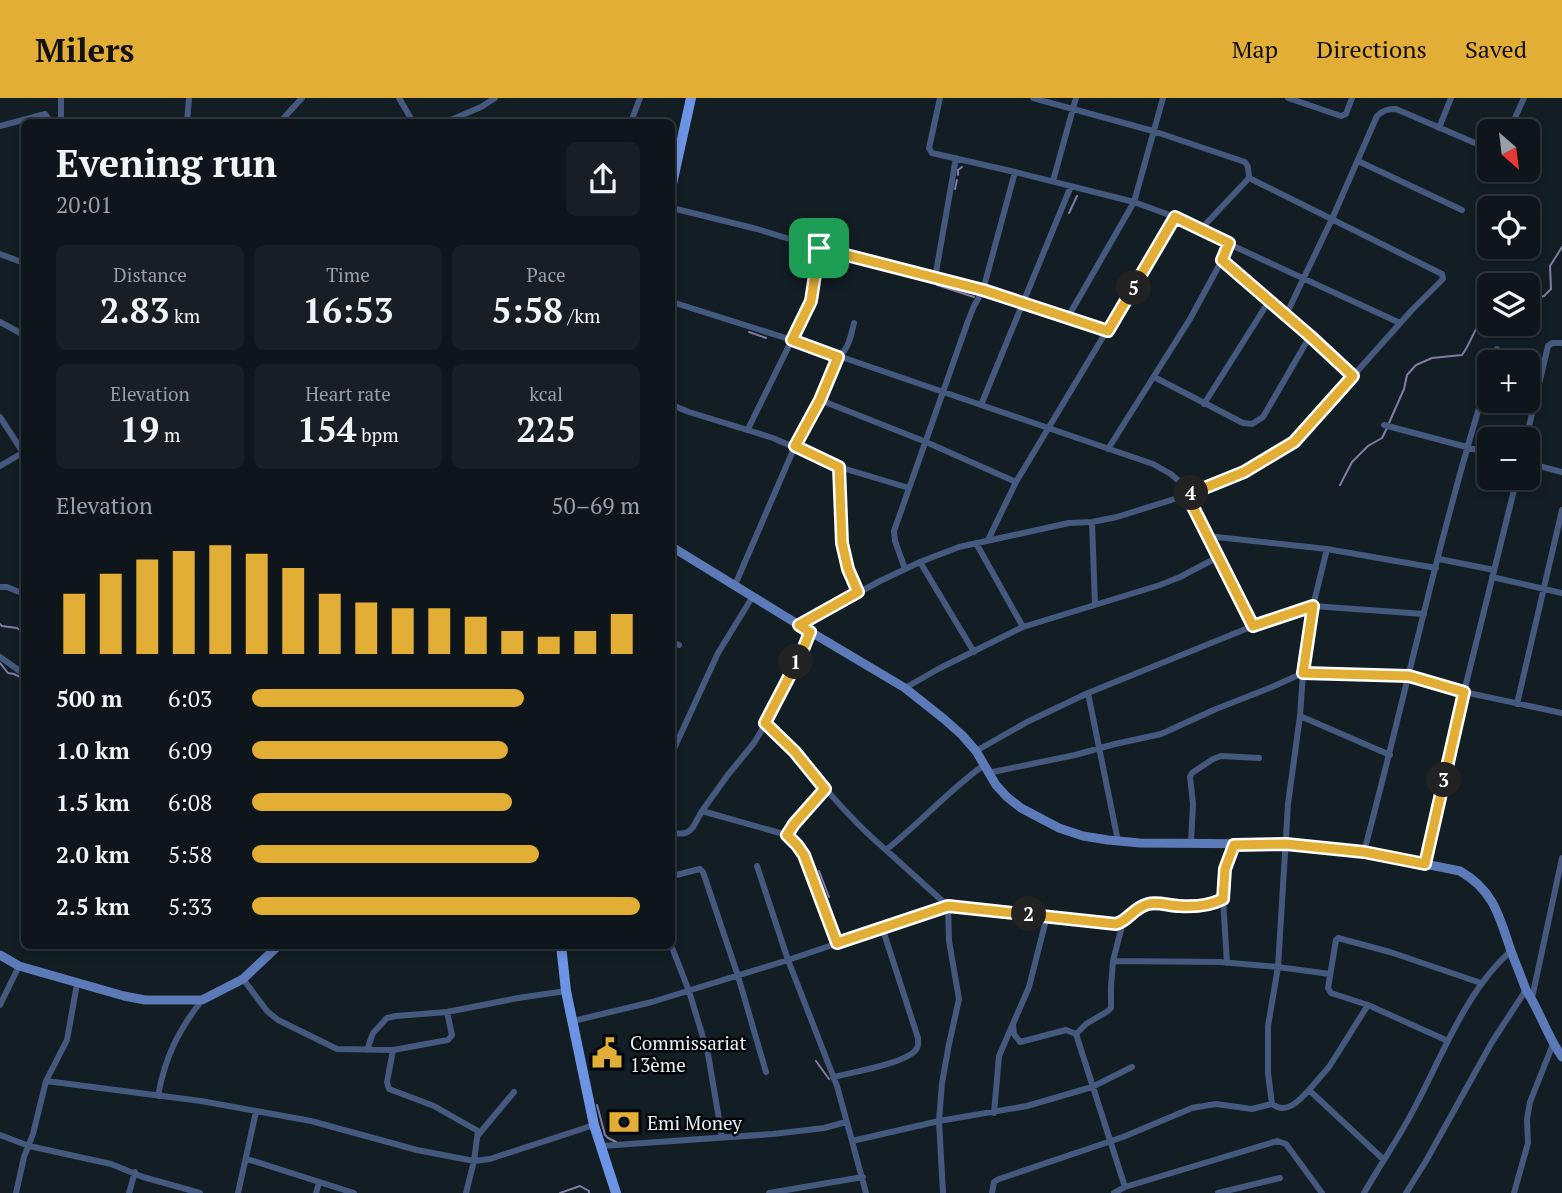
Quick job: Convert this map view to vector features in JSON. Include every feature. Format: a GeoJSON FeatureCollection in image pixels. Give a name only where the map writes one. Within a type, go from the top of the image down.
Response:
{"type":"FeatureCollection","features":[{"type":"Feature","properties":{"kind":"main road"},"geometry":{"type":"LineString","coordinates":[[675,170],[691,98]]}},
{"type":"Feature","properties":{"kind":"main road"},"geometry":{"type":"LineString","coordinates":[[561,949],[566,991],[594,1125],[616,1193]]}},
{"type":"Feature","properties":{"kind":"street"},"geometry":{"type":"LineString","coordinates":[[187,119],[189,98]]}},
{"type":"Feature","properties":{"kind":"street"},"geometry":{"type":"LineString","coordinates":[[283,119],[302,98]]}},
{"type":"Feature","properties":{"kind":"street"},"geometry":{"type":"LineString","coordinates":[[399,98],[411,119]]}},
{"type":"Feature","properties":{"kind":"street"},"geometry":{"type":"LineString","coordinates":[[453,119],[495,98]]}},
{"type":"Feature","properties":{"kind":"street"},"geometry":{"type":"LineString","coordinates":[[632,119],[640,98]]}},
{"type":"Feature","properties":{"kind":"street"},"geometry":{"type":"LineString","coordinates":[[940,98],[930,151],[932,153],[1134,202],[1175,217],[1400,323]]}},
{"type":"Feature","properties":{"kind":"street"},"geometry":{"type":"LineString","coordinates":[[1033,98],[1153,131],[1245,163],[1249,178],[1201,229]]}},
{"type":"Feature","properties":{"kind":"street"},"geometry":{"type":"LineString","coordinates":[[1053,181],[1076,98]]}},
{"type":"Feature","properties":{"kind":"street"},"geometry":{"type":"LineString","coordinates":[[1068,317],[1134,202],[1163,98]]}},
{"type":"Feature","properties":{"kind":"street"},"geometry":{"type":"LineString","coordinates":[[1288,98],[1341,116],[1346,114],[1352,98]]}},
{"type":"Feature","properties":{"kind":"street"},"geometry":{"type":"LineString","coordinates":[[1439,128],[1451,98]]}},
{"type":"Feature","properties":{"kind":"street"},"geometry":{"type":"LineString","coordinates":[[1514,119],[1524,98]]}},
{"type":"Feature","properties":{"kind":"street"},"geometry":{"type":"LineString","coordinates":[[26,119],[45,114],[62,101]]}},
{"type":"Feature","properties":{"kind":"street"},"geometry":{"type":"LineString","coordinates":[[61,119],[62,101]]}},
{"type":"Feature","properties":{"kind":"street"},"geometry":{"type":"LineString","coordinates":[[1286,315],[1377,116],[1382,111],[1396,109],[1477,144]]}},
{"type":"Feature","properties":{"kind":"street"},"geometry":{"type":"LineString","coordinates":[[45,114],[49,119]]}},
{"type":"Feature","properties":{"kind":"street"},"geometry":{"type":"LineString","coordinates":[[0,126],[21,120]]}},
{"type":"Feature","properties":{"kind":"street"},"geometry":{"type":"LineString","coordinates":[[935,278],[956,158]]}},
{"type":"Feature","properties":{"kind":"street"},"geometry":{"type":"LineString","coordinates":[[1358,161],[1462,210]]}},
{"type":"Feature","properties":{"kind":"street"},"geometry":{"type":"LineString","coordinates":[[905,569],[894,531],[942,392],[974,306],[983,290],[1015,172]]}},
{"type":"Feature","properties":{"kind":"street"},"geometry":{"type":"LineString","coordinates":[[799,625],[858,592],[958,547],[1069,523],[1117,517],[1187,495],[1244,472],[1294,442],[1444,276],[1249,178]]}},
{"type":"Feature","properties":{"kind":"street"},"geometry":{"type":"LineString","coordinates":[[981,405],[1071,186]]}},
{"type":"Feature","properties":{"kind":"street"},"geometry":{"type":"LineString","coordinates":[[675,209],[983,290],[1108,331]]}},
{"type":"Feature","properties":{"kind":"street"},"geometry":{"type":"LineString","coordinates":[[988,540],[1016,482],[1175,217]]}},
{"type":"Feature","properties":{"kind":"street"},"geometry":{"type":"LineString","coordinates":[[1108,449],[1190,319],[1229,243]]}},
{"type":"Feature","properties":{"kind":"street"},"geometry":{"type":"LineString","coordinates":[[748,429],[811,301],[819,248]]}},
{"type":"Feature","properties":{"kind":"street"},"geometry":{"type":"LineString","coordinates":[[0,254],[21,262]]}},
{"type":"Feature","properties":{"kind":"street"},"geometry":{"type":"LineString","coordinates":[[1222,260],[1353,376]]}},
{"type":"Feature","properties":{"kind":"street"},"geometry":{"type":"LineString","coordinates":[[1204,404],[1269,301]]}},
{"type":"Feature","properties":{"kind":"street"},"geometry":{"type":"LineString","coordinates":[[675,303],[792,340],[1153,464],[1171,474],[1181,483],[1253,626]]}},
{"type":"Feature","properties":{"kind":"street"},"geometry":{"type":"LineString","coordinates":[[0,322],[21,333]]}},
{"type":"Feature","properties":{"kind":"street"},"geometry":{"type":"LineString","coordinates":[[735,585],[795,446],[820,400],[838,357],[848,345],[855,323]]}},
{"type":"Feature","properties":{"kind":"street"},"geometry":{"type":"LineString","coordinates":[[1154,377],[1243,423],[1252,424],[1263,416],[1310,336]]}},
{"type":"Feature","properties":{"kind":"street"},"geometry":{"type":"LineString","coordinates":[[1529,427],[1548,346],[1562,343]]}},
{"type":"Feature","properties":{"kind":"street"},"geometry":{"type":"LineString","coordinates":[[820,400],[926,442],[1016,482]]}},
{"type":"Feature","properties":{"kind":"street"},"geometry":{"type":"LineString","coordinates":[[675,406],[795,446],[839,467],[909,488]]}},
{"type":"Feature","properties":{"kind":"street"},"geometry":{"type":"LineString","coordinates":[[1364,852],[1477,413]]}},
{"type":"Feature","properties":{"kind":"street"},"geometry":{"type":"LineString","coordinates":[[0,417],[21,448]]}},
{"type":"Feature","properties":{"kind":"street"},"geometry":{"type":"LineString","coordinates":[[1384,425],[1477,450]]}},
{"type":"Feature","properties":{"kind":"street"},"geometry":{"type":"LineString","coordinates":[[0,466],[21,455]]}},
{"type":"Feature","properties":{"kind":"street"},"geometry":{"type":"LineString","coordinates":[[1540,466],[1562,472]]}},
{"type":"Feature","properties":{"kind":"street"},"geometry":{"type":"LineString","coordinates":[[839,467],[842,543],[848,569],[858,592]]}},
{"type":"Feature","properties":{"kind":"street"},"geometry":{"type":"LineString","coordinates":[[1425,864],[1514,490]]}},
{"type":"Feature","properties":{"kind":"street"},"geometry":{"type":"LineString","coordinates":[[1517,704],[1562,510]]}},
{"type":"Feature","properties":{"kind":"street"},"geometry":{"type":"LineString","coordinates":[[1091,522],[1095,605]]}},
{"type":"Feature","properties":{"kind":"street"},"geometry":{"type":"LineString","coordinates":[[1207,536],[1327,549],[1436,568]]}},
{"type":"Feature","properties":{"kind":"street"},"geometry":{"type":"LineString","coordinates":[[976,542],[1023,627]]}},
{"type":"Feature","properties":{"kind":"street"},"geometry":{"type":"LineString","coordinates":[[675,549],[905,688],[962,735],[1007,797],[1021,808],[1059,828],[1083,836],[1118,841],[1286,844],[1364,852],[1460,871],[1476,881],[1497,909],[1529,994],[1562,1057]]}},
{"type":"Feature","properties":{"kind":"street"},"geometry":{"type":"LineString","coordinates":[[1272,1104],[1268,1073],[1268,1026],[1278,967],[1288,804],[1313,606],[1327,549]]}},
{"type":"Feature","properties":{"kind":"street"},"geometry":{"type":"LineString","coordinates":[[905,688],[1023,627],[1160,585],[1218,557]]}},
{"type":"Feature","properties":{"kind":"street"},"geometry":{"type":"LineString","coordinates":[[1439,559],[1562,593]]}},
{"type":"Feature","properties":{"kind":"street"},"geometry":{"type":"LineString","coordinates":[[920,562],[974,652]]}},
{"type":"Feature","properties":{"kind":"street"},"geometry":{"type":"LineString","coordinates":[[0,587],[21,593]]}},
{"type":"Feature","properties":{"kind":"street"},"geometry":{"type":"LineString","coordinates":[[675,746],[718,653],[752,596]]}},
{"type":"Feature","properties":{"kind":"street"},"geometry":{"type":"LineString","coordinates":[[976,751],[1027,722],[1088,693],[1253,626],[1313,606],[1424,614]]}},
{"type":"Feature","properties":{"kind":"street"},"geometry":{"type":"LineString","coordinates":[[675,833],[690,832],[727,776],[754,743],[810,632]]}},
{"type":"Feature","properties":{"kind":"street"},"geometry":{"type":"LineString","coordinates":[[0,657],[21,672]]}},
{"type":"Feature","properties":{"kind":"street"},"geometry":{"type":"LineString","coordinates":[[886,850],[965,779],[986,769],[1074,755],[1161,734],[1303,673],[1409,676],[1464,692],[1561,713],[1562,703]]}},
{"type":"Feature","properties":{"kind":"street"},"geometry":{"type":"LineString","coordinates":[[1088,693],[1118,841]]}},
{"type":"Feature","properties":{"kind":"street"},"geometry":{"type":"LineString","coordinates":[[1300,716],[1390,755]]}},
{"type":"Feature","properties":{"kind":"street"},"geometry":{"type":"LineString","coordinates":[[765,723],[795,752],[865,832],[948,906],[949,941],[959,999],[942,1083],[939,1121],[943,1193]]}},
{"type":"Feature","properties":{"kind":"street"},"geometry":{"type":"LineString","coordinates":[[1191,842],[1192,773],[1221,756],[1259,758]]}},
{"type":"Feature","properties":{"kind":"street"},"geometry":{"type":"LineString","coordinates":[[787,835],[825,789]]}},
{"type":"Feature","properties":{"kind":"street"},"geometry":{"type":"LineString","coordinates":[[702,811],[787,835],[804,855],[837,943]]}},
{"type":"Feature","properties":{"kind":"street"},"geometry":{"type":"LineString","coordinates":[[1227,963],[1223,899],[1225,869],[1234,845]]}},
{"type":"Feature","properties":{"kind":"street"},"geometry":{"type":"LineString","coordinates":[[1406,1193],[1492,1042],[1529,994],[1562,858]]}},
{"type":"Feature","properties":{"kind":"street"},"geometry":{"type":"LineString","coordinates":[[757,866],[788,960],[833,1077],[866,1193]]}},
{"type":"Feature","properties":{"kind":"street"},"geometry":{"type":"LineString","coordinates":[[675,875],[702,870],[738,976],[766,1072]]}},
{"type":"Feature","properties":{"kind":"street"},"geometry":{"type":"LineString","coordinates":[[573,1021],[652,1002],[738,976],[948,906],[1116,924],[1138,907],[1150,903],[1181,906],[1209,904],[1223,899]]}},
{"type":"Feature","properties":{"kind":"street"},"geometry":{"type":"LineString","coordinates":[[994,1113],[999,1056],[1029,987],[1047,916]]}},
{"type":"Feature","properties":{"kind":"street"},"geometry":{"type":"LineString","coordinates":[[1076,1034],[1111,1008],[1113,961],[1122,922]]}},
{"type":"Feature","properties":{"kind":"street"},"geometry":{"type":"LineString","coordinates":[[833,1077],[892,1063],[914,1052],[919,1046],[883,927]]}},
{"type":"Feature","properties":{"kind":"street"},"geometry":{"type":"LineString","coordinates":[[1448,1041],[1368,1005],[1331,993],[1328,988],[1335,942],[1338,939],[1390,951],[1481,983]]}},
{"type":"Feature","properties":{"kind":"street"},"geometry":{"type":"LineString","coordinates":[[0,956],[19,966],[77,984],[145,1000],[202,1000],[243,979],[274,949]]}},
{"type":"Feature","properties":{"kind":"street"},"geometry":{"type":"LineString","coordinates":[[673,949],[689,990],[708,1054],[722,1137]]}},
{"type":"Feature","properties":{"kind":"street"},"geometry":{"type":"LineString","coordinates":[[1364,1193],[1415,1108],[1448,1041],[1481,983],[1492,968],[1511,951]]}},
{"type":"Feature","properties":{"kind":"street"},"geometry":{"type":"LineString","coordinates":[[1113,961],[1227,963],[1330,974]]}},
{"type":"Feature","properties":{"kind":"street"},"geometry":{"type":"LineString","coordinates":[[0,1004],[19,966]]}},
{"type":"Feature","properties":{"kind":"street"},"geometry":{"type":"LineString","coordinates":[[243,979],[267,1011],[278,1020],[337,1049],[393,1050],[449,1040],[452,1035],[447,1012]]}},
{"type":"Feature","properties":{"kind":"street"},"geometry":{"type":"LineString","coordinates":[[16,1193],[46,1080],[67,1040],[77,984]]}},
{"type":"Feature","properties":{"kind":"street"},"geometry":{"type":"LineString","coordinates":[[368,1050],[373,1033],[387,1018],[447,1012],[566,991]]}},
{"type":"Feature","properties":{"kind":"street"},"geometry":{"type":"LineString","coordinates":[[158,1096],[170,1052],[180,1031],[202,1000]]}},
{"type":"Feature","properties":{"kind":"street"},"geometry":{"type":"LineString","coordinates":[[992,1193],[994,1182],[999,1179],[1110,1142],[1202,1106],[1216,1104],[1252,1109],[1272,1104],[1278,1108],[1286,1108],[1299,1101],[1329,1067],[1368,1005]]}},
{"type":"Feature","properties":{"kind":"street"},"geometry":{"type":"LineString","coordinates":[[1013,1024],[1014,1034],[1020,1042],[1066,1030],[1076,1034]]}},
{"type":"Feature","properties":{"kind":"street"},"geometry":{"type":"LineString","coordinates":[[1076,1034],[1125,1187]]}},
{"type":"Feature","properties":{"kind":"street"},"geometry":{"type":"LineString","coordinates":[[1514,1193],[1528,1143],[1527,1119],[1530,1102],[1553,1044]]}},
{"type":"Feature","properties":{"kind":"street"},"geometry":{"type":"LineString","coordinates":[[393,1050],[387,1082],[389,1088],[434,1106],[475,1129],[479,1134]]}},
{"type":"Feature","properties":{"kind":"street"},"geometry":{"type":"LineString","coordinates":[[852,1141],[939,1121],[1027,1106],[1092,1087],[1132,1068]]}},
{"type":"Feature","properties":{"kind":"street"},"geometry":{"type":"LineString","coordinates":[[46,1080],[201,1101],[311,1121],[417,1150],[474,1161],[490,1159],[594,1125]]}},
{"type":"Feature","properties":{"kind":"street"},"geometry":{"type":"LineString","coordinates":[[1309,1090],[1383,1159]]}},
{"type":"Feature","properties":{"kind":"street"},"geometry":{"type":"LineString","coordinates":[[466,1193],[479,1134],[514,1092]]}},
{"type":"Feature","properties":{"kind":"street"},"geometry":{"type":"LineString","coordinates":[[238,1193],[257,1112]]}},
{"type":"Feature","properties":{"kind":"street"},"geometry":{"type":"LineString","coordinates":[[601,1146],[773,1134],[824,1128],[846,1122]]}},
{"type":"Feature","properties":{"kind":"street"},"geometry":{"type":"LineString","coordinates":[[0,1135],[29,1146],[111,1164],[155,1181],[200,1193]]}},
{"type":"Feature","properties":{"kind":"street"},"geometry":{"type":"LineString","coordinates":[[1114,1193],[1125,1187],[1277,1141],[1286,1144],[1322,1193]]}},
{"type":"Feature","properties":{"kind":"street"},"geometry":{"type":"LineString","coordinates":[[247,1159],[354,1193]]}},
{"type":"Feature","properties":{"kind":"street"},"geometry":{"type":"LineString","coordinates":[[129,1193],[135,1172]]}},
{"type":"Feature","properties":{"kind":"street"},"geometry":{"type":"LineString","coordinates":[[769,1193],[863,1177]]}},
{"type":"Feature","properties":{"kind":"street"},"geometry":{"type":"LineString","coordinates":[[1218,1193],[1280,1178]]}},
{"type":"Feature","properties":{"kind":"street"},"geometry":{"type":"LineString","coordinates":[[316,1193],[319,1183]]}},
{"type":"Feature","properties":{"kind":"waterway"},"geometry":{"type":"LineString","coordinates":[[958,175],[958,170],[962,167]]}},
{"type":"Feature","properties":{"kind":"waterway"},"geometry":{"type":"LineString","coordinates":[[955,189],[957,180]]}},
{"type":"Feature","properties":{"kind":"waterway"},"geometry":{"type":"LineString","coordinates":[[1069,213],[1077,196]]}},
{"type":"Feature","properties":{"kind":"waterway"},"geometry":{"type":"LineString","coordinates":[[1540,297],[1551,289],[1550,266],[1562,247]]}},
{"type":"Feature","properties":{"kind":"waterway"},"geometry":{"type":"LineString","coordinates":[[854,254],[876,259]]}},
{"type":"Feature","properties":{"kind":"waterway"},"geometry":{"type":"LineString","coordinates":[[937,285],[974,297]]}},
{"type":"Feature","properties":{"kind":"waterway"},"geometry":{"type":"LineString","coordinates":[[1389,423],[1404,389],[1407,375],[1416,365],[1432,358],[1462,355],[1477,329]]}},
{"type":"Feature","properties":{"kind":"waterway"},"geometry":{"type":"LineString","coordinates":[[749,332],[766,338]]}},
{"type":"Feature","properties":{"kind":"waterway"},"geometry":{"type":"LineString","coordinates":[[801,446],[810,425]]}},
{"type":"Feature","properties":{"kind":"waterway"},"geometry":{"type":"LineString","coordinates":[[1340,485],[1352,462],[1368,446],[1382,438],[1387,428]]}},
{"type":"Feature","properties":{"kind":"waterway"},"geometry":{"type":"LineString","coordinates":[[0,624],[21,631]]}},
{"type":"Feature","properties":{"kind":"waterway"},"geometry":{"type":"LineString","coordinates":[[0,663],[8,673],[21,678]]}},
{"type":"Feature","properties":{"kind":"waterway"},"geometry":{"type":"LineString","coordinates":[[819,871],[829,897]]}},
{"type":"Feature","properties":{"kind":"waterway"},"geometry":{"type":"LineString","coordinates":[[816,1061],[829,1079]]}},
{"type":"Feature","properties":{"kind":"waterway"},"geometry":{"type":"LineString","coordinates":[[597,1105],[605,1135],[616,1142]]}},
{"type":"Feature","properties":{"kind":"waterway"},"geometry":{"type":"LineString","coordinates":[[560,1193],[580,1186],[589,1193]]}},
{"type":"Feature","properties":{"kind":"place","name":"Commissariat 13ème"},"geometry":{"type":"Point","coordinates":[607,1053]}},
{"type":"Feature","properties":{"kind":"place","name":"Emi Money"},"geometry":{"type":"Point","coordinates":[624,1122]}},
{"type":"Feature","properties":{"kind":"route"},"geometry":{"type":"LineString","coordinates":[[1175,217],[1229,243],[1222,260],[1353,376],[1294,442],[1244,472],[1187,495],[1253,626],[1313,606],[1303,673],[1409,676],[1464,692],[1425,864],[1364,852],[1286,844],[1234,845],[1225,869],[1223,899],[1209,904],[1181,906],[1150,903],[1138,907],[1116,924],[948,906],[837,943],[804,855],[787,835],[825,789],[795,752],[765,723],[810,632],[799,625],[858,592],[844,557],[839,506],[839,467],[795,446],[820,400],[838,357],[792,340],[811,301],[819,248],[983,290],[1108,331],[1175,217]]}}]}
